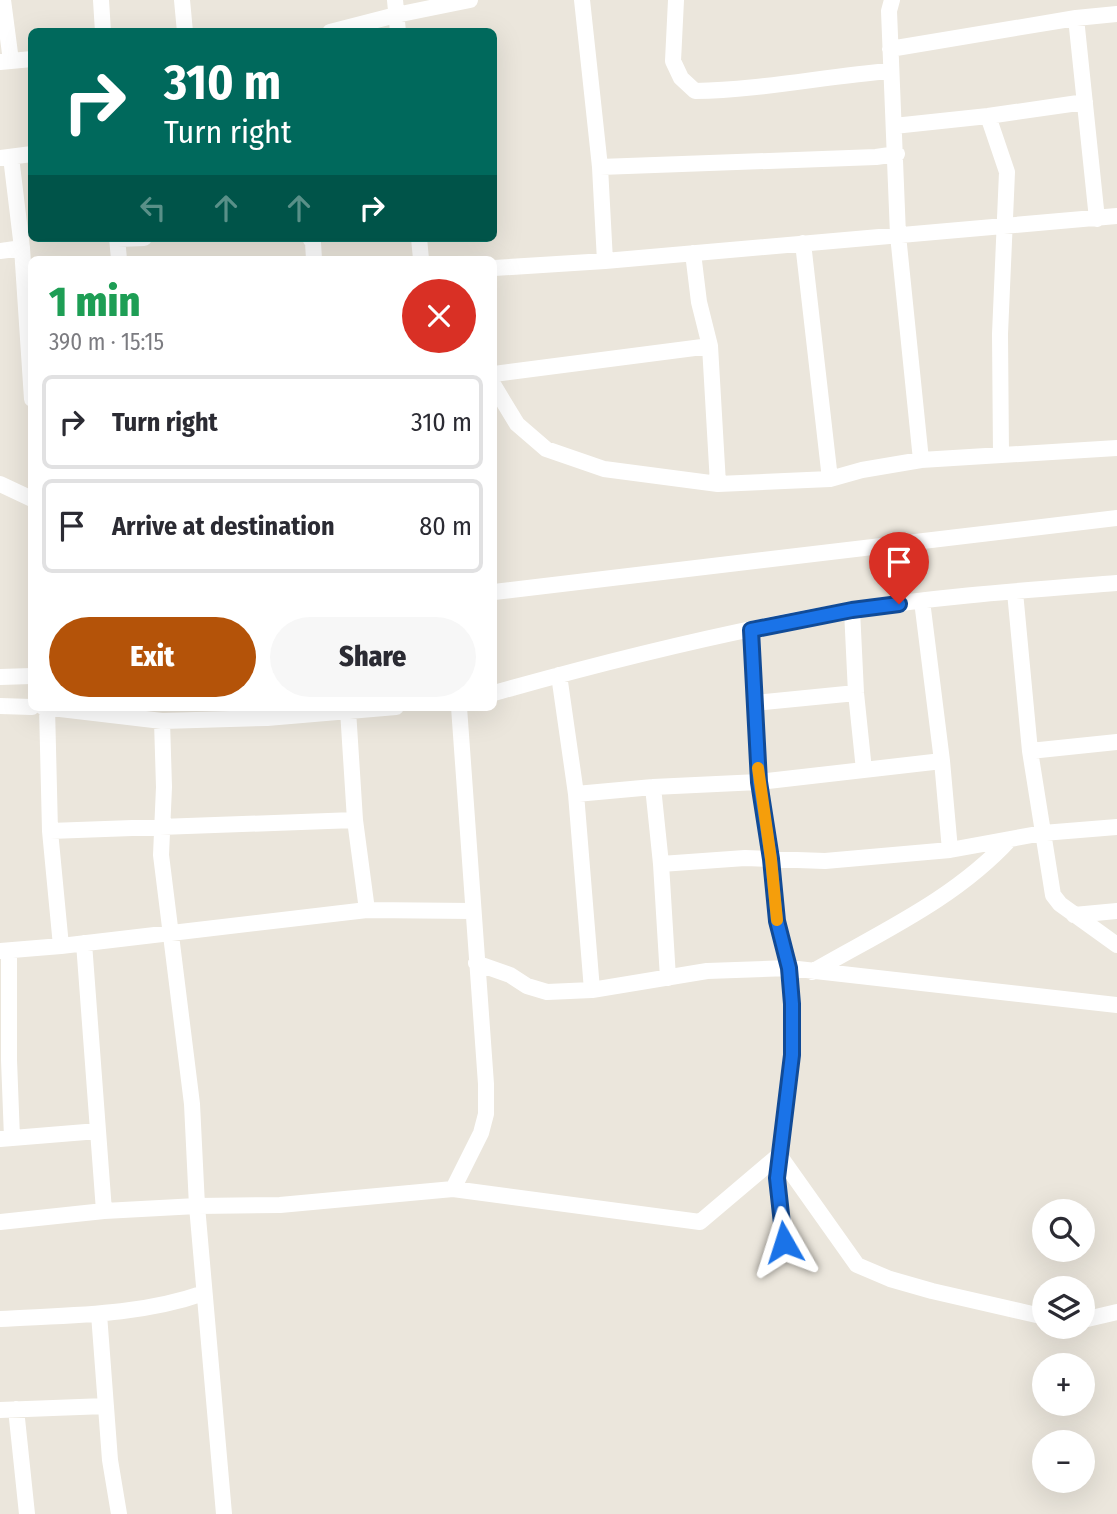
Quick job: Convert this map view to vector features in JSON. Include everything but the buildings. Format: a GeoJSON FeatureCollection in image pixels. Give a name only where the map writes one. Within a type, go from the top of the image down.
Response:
{"type":"FeatureCollection","features":[{"type":"Feature","properties":{"kind":"street"},"geometry":{"type":"LineString","coordinates":[[3,0],[6,61],[28,59]]}},
{"type":"Feature","properties":{"kind":"street"},"geometry":{"type":"LineString","coordinates":[[100,0],[103,28]]}},
{"type":"Feature","properties":{"kind":"street"},"geometry":{"type":"LineString","coordinates":[[182,0],[185,28]]}},
{"type":"Feature","properties":{"kind":"street"},"geometry":{"type":"LineString","coordinates":[[341,28],[396,7],[470,0]]}},
{"type":"Feature","properties":{"kind":"street"},"geometry":{"type":"LineString","coordinates":[[582,0],[600,167],[605,261]]}},
{"type":"Feature","properties":{"kind":"street"},"geometry":{"type":"LineString","coordinates":[[676,0],[673,61],[681,78],[695,91],[729,90],[891,71]]}},
{"type":"Feature","properties":{"kind":"street"},"geometry":{"type":"LineString","coordinates":[[892,0],[889,11],[897,154],[898,235],[921,460]]}},
{"type":"Feature","properties":{"kind":"street"},"geometry":{"type":"LineString","coordinates":[[396,7],[398,28]]}},
{"type":"Feature","properties":{"kind":"street"},"geometry":{"type":"LineString","coordinates":[[890,50],[1076,18],[1117,14]]}},
{"type":"Feature","properties":{"kind":"street"},"geometry":{"type":"LineString","coordinates":[[1076,18],[1097,219]]}},
{"type":"Feature","properties":{"kind":"street"},"geometry":{"type":"LineString","coordinates":[[894,127],[1085,102]]}},
{"type":"Feature","properties":{"kind":"street"},"geometry":{"type":"LineString","coordinates":[[988,116],[1007,172],[1000,334],[1001,456]]}},
{"type":"Feature","properties":{"kind":"street"},"geometry":{"type":"LineString","coordinates":[[600,167],[897,154]]}},
{"type":"Feature","properties":{"kind":"street"},"geometry":{"type":"LineString","coordinates":[[28,155],[6,158],[28,293]]}},
{"type":"Feature","properties":{"kind":"street"},"geometry":{"type":"LineString","coordinates":[[497,268],[605,261],[1117,216]]}},
{"type":"Feature","properties":{"kind":"street"},"geometry":{"type":"LineString","coordinates":[[803,243],[830,479]]}},
{"type":"Feature","properties":{"kind":"street"},"geometry":{"type":"LineString","coordinates":[[0,251],[22,248]]}},
{"type":"Feature","properties":{"kind":"street"},"geometry":{"type":"LineString","coordinates":[[693,253],[699,302],[710,346],[718,484]]}},
{"type":"Feature","properties":{"kind":"street"},"geometry":{"type":"LineString","coordinates":[[497,374],[710,346]]}},
{"type":"Feature","properties":{"kind":"street"},"geometry":{"type":"LineString","coordinates":[[497,391],[517,424],[546,449],[604,469],[718,484],[830,479],[862,470],[921,460],[1117,448]]}},
{"type":"Feature","properties":{"kind":"street"},"geometry":{"type":"LineString","coordinates":[[0,484],[28,497]]}},
{"type":"Feature","properties":{"kind":"street"},"geometry":{"type":"LineString","coordinates":[[497,592],[1117,518]]}},
{"type":"Feature","properties":{"kind":"street"},"geometry":{"type":"LineString","coordinates":[[497,692],[751,630],[852,610],[1117,583]]}},
{"type":"Feature","properties":{"kind":"street"},"geometry":{"type":"LineString","coordinates":[[1015,592],[1030,751],[1053,895],[1074,915],[1117,945]]}},
{"type":"Feature","properties":{"kind":"street"},"geometry":{"type":"LineString","coordinates":[[922,601],[950,850]]}},
{"type":"Feature","properties":{"kind":"street"},"geometry":{"type":"LineString","coordinates":[[852,610],[856,693],[864,770]]}},
{"type":"Feature","properties":{"kind":"street"},"geometry":{"type":"LineString","coordinates":[[751,630],[759,782],[777,921],[789,968],[792,1004],[792,1055],[777,1178],[784,1242]]}},
{"type":"Feature","properties":{"kind":"street"},"geometry":{"type":"LineString","coordinates":[[559,675],[576,794],[592,990]]}},
{"type":"Feature","properties":{"kind":"street"},"geometry":{"type":"LineString","coordinates":[[0,677],[28,676]]}},
{"type":"Feature","properties":{"kind":"street"},"geometry":{"type":"LineString","coordinates":[[755,703],[856,693]]}},
{"type":"Feature","properties":{"kind":"street"},"geometry":{"type":"LineString","coordinates":[[0,706],[28,707]]}},
{"type":"Feature","properties":{"kind":"street"},"geometry":{"type":"LineString","coordinates":[[45,711],[50,831],[61,946]]}},
{"type":"Feature","properties":{"kind":"street"},"geometry":{"type":"LineString","coordinates":[[78,711],[162,721],[267,718],[338,711]]}},
{"type":"Feature","properties":{"kind":"street"},"geometry":{"type":"LineString","coordinates":[[348,711],[355,820],[367,910]]}},
{"type":"Feature","properties":{"kind":"street"},"geometry":{"type":"LineString","coordinates":[[453,1189],[481,1133],[486,1114],[459,711]]}},
{"type":"Feature","properties":{"kind":"street"},"geometry":{"type":"LineString","coordinates":[[162,721],[163,878],[192,1104],[197,1206],[224,1514]]}},
{"type":"Feature","properties":{"kind":"street"},"geometry":{"type":"LineString","coordinates":[[1030,751],[1117,742]]}},
{"type":"Feature","properties":{"kind":"street"},"geometry":{"type":"LineString","coordinates":[[576,794],[759,782],[942,761]]}},
{"type":"Feature","properties":{"kind":"street"},"geometry":{"type":"LineString","coordinates":[[653,787],[668,978]]}},
{"type":"Feature","properties":{"kind":"street"},"geometry":{"type":"LineString","coordinates":[[50,831],[355,820]]}},
{"type":"Feature","properties":{"kind":"street"},"geometry":{"type":"LineString","coordinates":[[661,864],[744,858],[825,861],[950,850],[1044,833],[1117,827]]}},
{"type":"Feature","properties":{"kind":"street"},"geometry":{"type":"LineString","coordinates":[[812,972],[929,905],[984,866],[1010,839]]}},
{"type":"Feature","properties":{"kind":"street"},"geometry":{"type":"LineString","coordinates":[[98,1131],[6,1138],[5,951],[367,910],[472,911]]}},
{"type":"Feature","properties":{"kind":"street"},"geometry":{"type":"LineString","coordinates":[[1074,915],[1117,911]]}},
{"type":"Feature","properties":{"kind":"street"},"geometry":{"type":"LineString","coordinates":[[84,943],[104,1211]]}},
{"type":"Feature","properties":{"kind":"street"},"geometry":{"type":"LineString","coordinates":[[476,963],[547,992],[592,990],[708,971],[789,968],[1117,1005]]}},
{"type":"Feature","properties":{"kind":"street"},"geometry":{"type":"LineString","coordinates":[[0,1222],[104,1211],[280,1205],[453,1189],[700,1222],[779,1156]]}},
{"type":"Feature","properties":{"kind":"street"},"geometry":{"type":"LineString","coordinates":[[779,1156],[857,1265],[932,1292],[1032,1314]]}},
{"type":"Feature","properties":{"kind":"street"},"geometry":{"type":"LineString","coordinates":[[0,1319],[99,1314],[180,1302],[204,1293]]}},
{"type":"Feature","properties":{"kind":"street"},"geometry":{"type":"LineString","coordinates":[[1095,1317],[1117,1312]]}},
{"type":"Feature","properties":{"kind":"street"},"geometry":{"type":"LineString","coordinates":[[99,1314],[110,1460],[119,1514]]}},
{"type":"Feature","properties":{"kind":"street"},"geometry":{"type":"LineString","coordinates":[[27,1514],[8,1410],[106,1406]]}},
{"type":"Feature","properties":{"kind":"slow traffic"},"geometry":{"type":"LineString","coordinates":[[758,768],[777,920]]}},
{"type":"Feature","properties":{"kind":"route"},"geometry":{"type":"LineString","coordinates":[[784,1242],[777,1178],[792,1055],[792,1004],[789,968],[777,921],[759,782],[751,630],[852,610],[899,604]]}}]}
